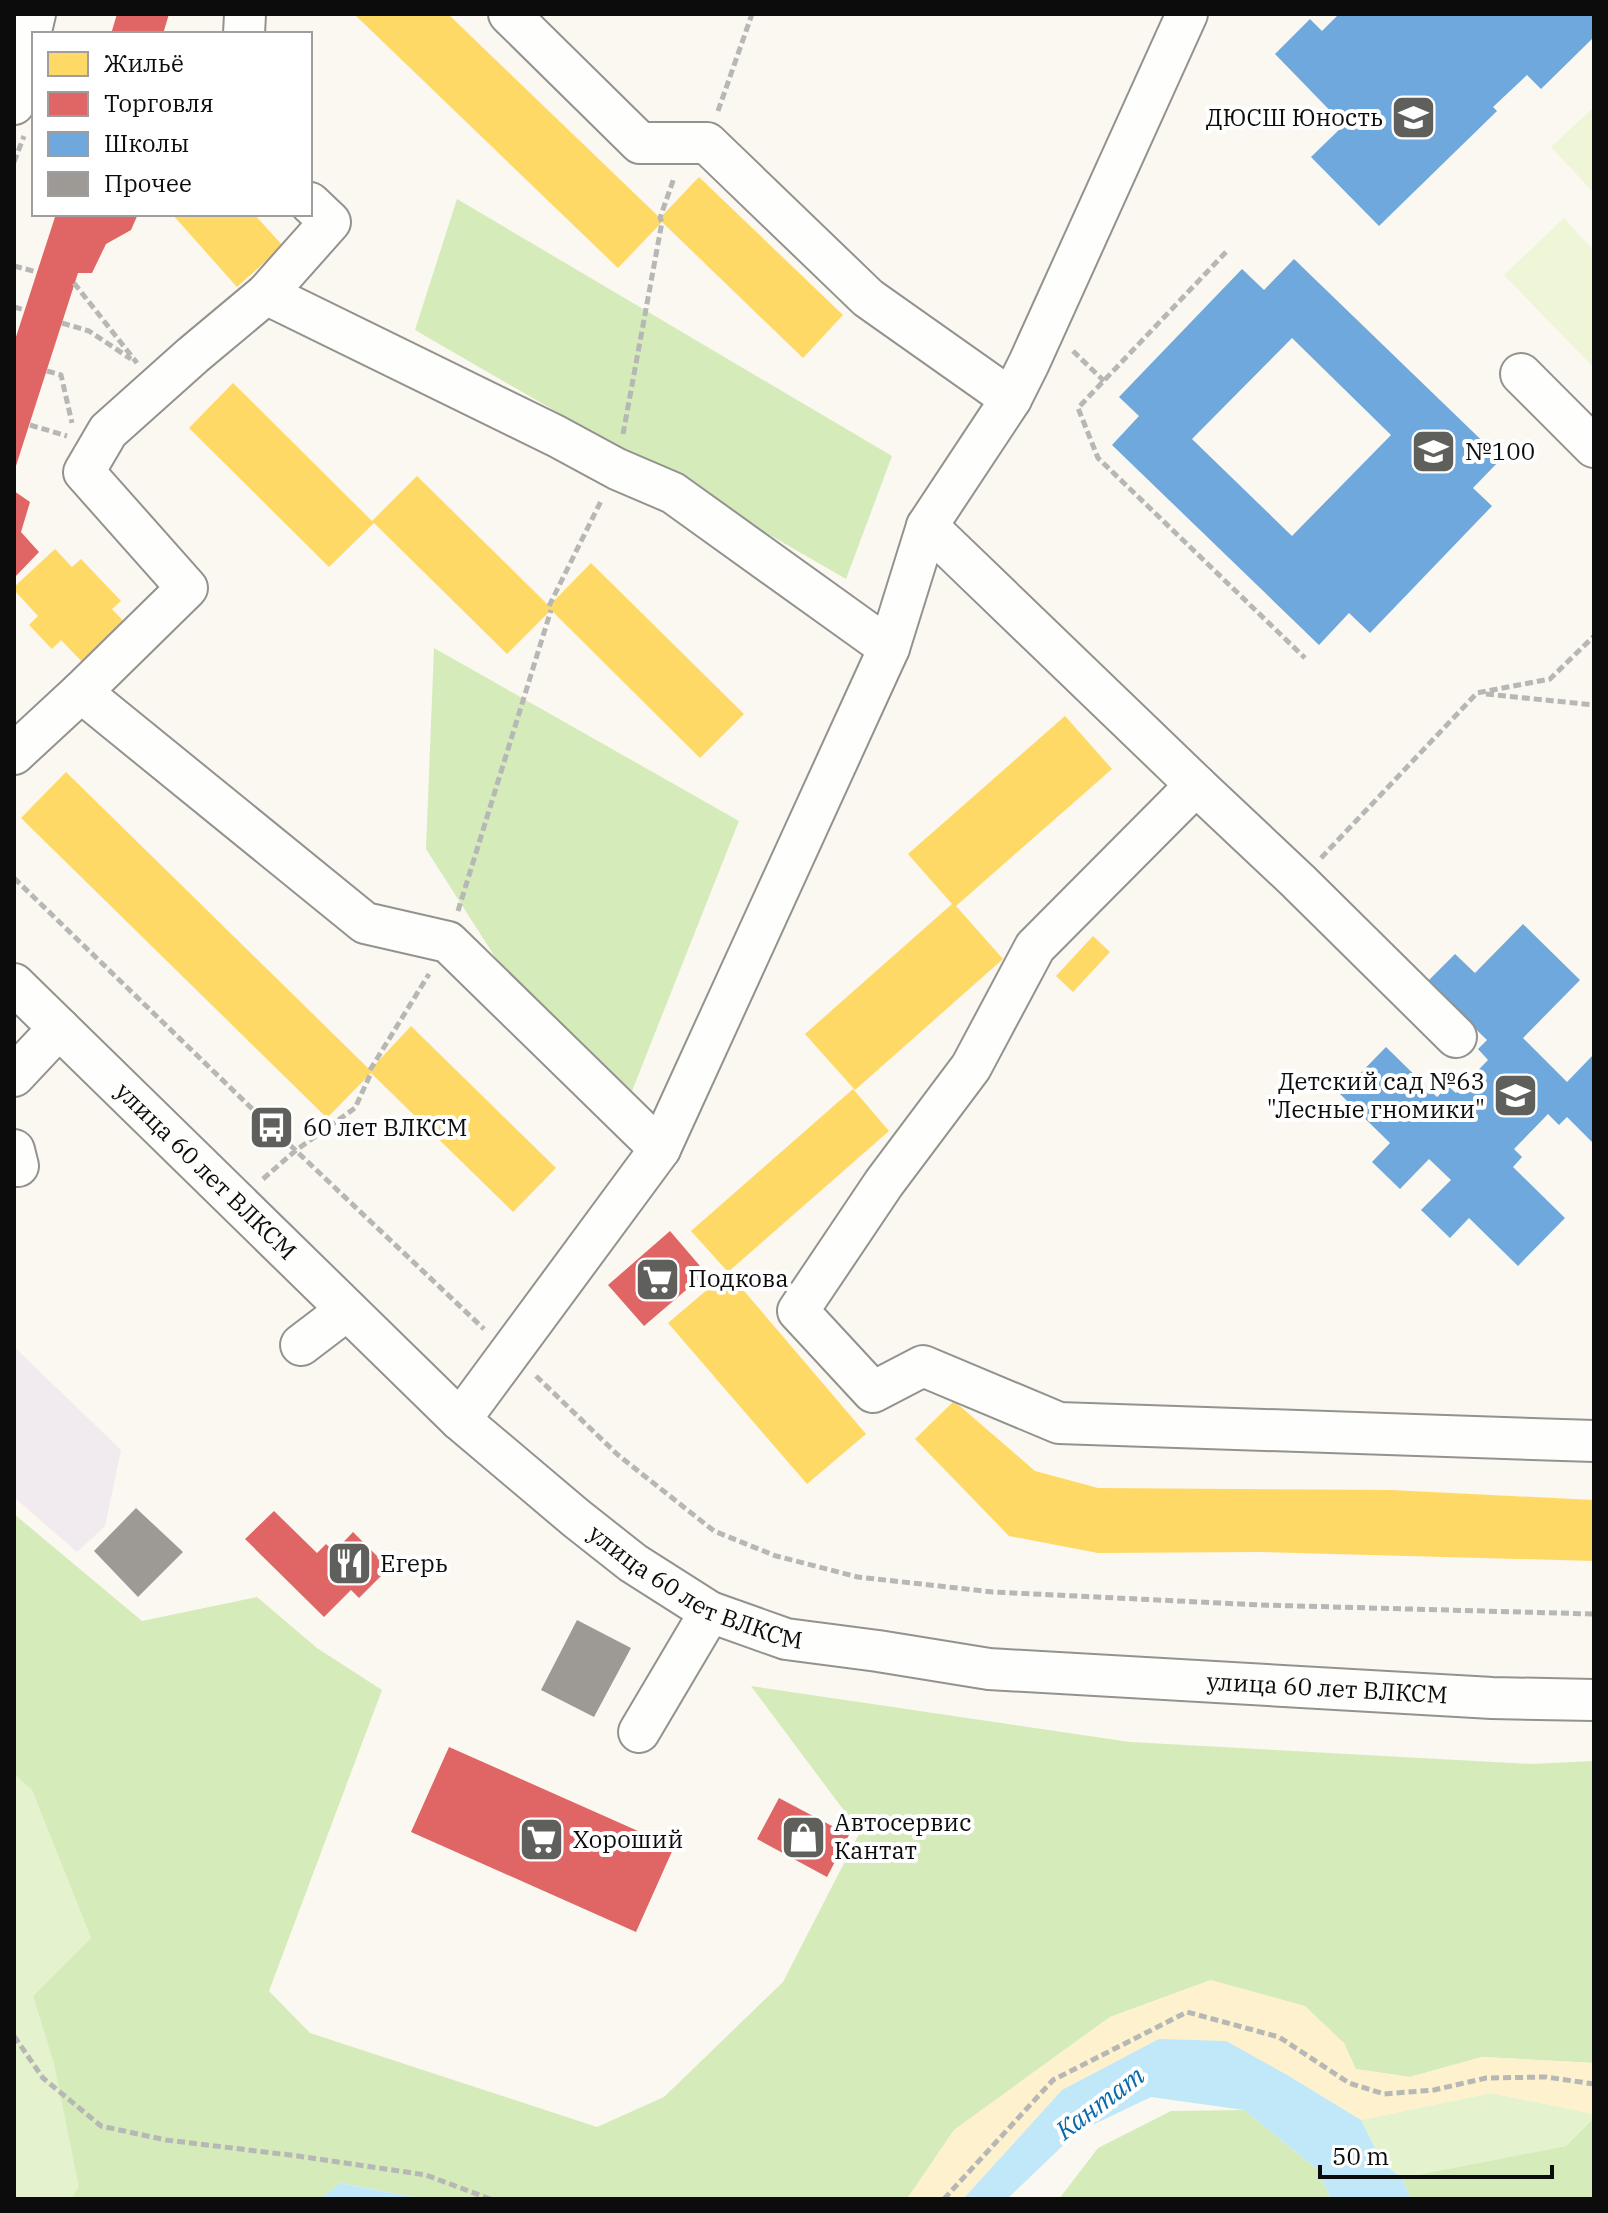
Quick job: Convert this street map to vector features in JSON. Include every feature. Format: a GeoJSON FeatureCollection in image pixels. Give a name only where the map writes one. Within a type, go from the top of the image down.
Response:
{"type":"FeatureCollection","features":[{"type":"Feature","properties":{"kind":"street"},"geometry":{"type":"LineString","coordinates":[[14,104],[35,14]]}},
{"type":"Feature","properties":{"kind":"street"},"geometry":{"type":"LineString","coordinates":[[509,14],[640,143],[707,143],[868,298],[1011,399]]}},
{"type":"Feature","properties":{"kind":"street"},"geometry":{"type":"LineString","coordinates":[[460,1420],[660,1149],[889,648],[927,526],[1011,399],[1187,14]]}},
{"type":"Feature","properties":{"kind":"street"},"geometry":{"type":"LineString","coordinates":[[14,754],[187,588],[84,472],[92,435],[266,294],[330,222],[312,205]]}},
{"type":"Feature","properties":{"kind":"street"},"geometry":{"type":"LineString","coordinates":[[266,294],[617,469],[673,493],[889,648]]}},
{"type":"Feature","properties":{"kind":"street"},"geometry":{"type":"LineString","coordinates":[[1521,374],[1594,447]]}},
{"type":"Feature","properties":{"kind":"street"},"geometry":{"type":"LineString","coordinates":[[927,526],[1298,881],[1456,1037]]}},
{"type":"Feature","properties":{"kind":"street"},"geometry":{"type":"LineString","coordinates":[[81,692],[365,923],[448,942],[660,1149]]}},
{"type":"Feature","properties":{"kind":"street"},"geometry":{"type":"LineString","coordinates":[[1196,785],[1035,947],[971,1067],[884,1183],[798,1311],[873,1392],[923,1366],[1059,1423],[1594,1441]]}},
{"type":"Feature","properties":{"kind":"street","name":"улица 60 лет ВЛКСМ"},"geometry":{"type":"LineString","coordinates":[[14,984],[460,1420],[633,1563],[710,1612],[786,1639],[989,1669],[1477,1698],[1594,1700]]}},
{"type":"Feature","properties":{"kind":"street"},"geometry":{"type":"LineString","coordinates":[[14,1076],[59,1028]]}},
{"type":"Feature","properties":{"kind":"street"},"geometry":{"type":"LineString","coordinates":[[301,1345],[347,1310]]}},
{"type":"Feature","properties":{"kind":"street"},"geometry":{"type":"LineString","coordinates":[[639,1732],[710,1612]]}},
{"type":"Feature","properties":{"kind":"path"},"geometry":{"type":"LineString","coordinates":[[370,1070],[448,942],[550,608],[617,469],[662,222],[660,218]]}},
{"type":"Feature","properties":{"kind":"path"},"geometry":{"type":"LineString","coordinates":[[1226,252],[1078,408],[1098,458],[1305,658]]}},
{"type":"Feature","properties":{"kind":"path"},"geometry":{"type":"LineString","coordinates":[[14,266],[37,272]]}},
{"type":"Feature","properties":{"kind":"path"},"geometry":{"type":"LineString","coordinates":[[74,283],[137,363]]}},
{"type":"Feature","properties":{"kind":"path"},"geometry":{"type":"LineString","coordinates":[[14,307],[25,310]]}},
{"type":"Feature","properties":{"kind":"path"},"geometry":{"type":"LineString","coordinates":[[62,323],[89,331],[137,363],[193,355]]}},
{"type":"Feature","properties":{"kind":"path"},"geometry":{"type":"LineString","coordinates":[[1071,349],[1104,381]]}},
{"type":"Feature","properties":{"kind":"path"},"geometry":{"type":"LineString","coordinates":[[47,371],[61,375],[92,435]]}},
{"type":"Feature","properties":{"kind":"path"},"geometry":{"type":"LineString","coordinates":[[30,425],[92,435]]}},
{"type":"Feature","properties":{"kind":"path"},"geometry":{"type":"LineString","coordinates":[[1298,881],[1477,693],[1550,679],[1594,636]]}},
{"type":"Feature","properties":{"kind":"path"},"geometry":{"type":"LineString","coordinates":[[1477,693],[1594,705]]}},
{"type":"Feature","properties":{"kind":"path"},"geometry":{"type":"LineString","coordinates":[[14,878],[272,1128],[618,1455],[714,1531],[776,1556],[858,1577],[993,1592],[1277,1606],[1594,1614]]}},
{"type":"Feature","properties":{"kind":"path"},"geometry":{"type":"LineString","coordinates":[[944,2199],[1053,2080],[1187,2012],[1279,2037],[1349,2083],[1384,2094],[1434,2090],[1486,2078],[1546,2077],[1594,2084]]}},
{"type":"Feature","properties":{"kind":"path"},"geometry":{"type":"LineString","coordinates":[[14,2036],[43,2078],[101,2126],[166,2140],[426,2175],[490,2199]]}},
{"type":"Feature","properties":{"kind":"shaded area"},"geometry":{"type":"Polygon","coordinates":[[[14,1347],[121,1450],[105,1526],[77,1552],[14,1497],[14,1347]]]}},
{"type":"Feature","properties":{"kind":"green space"},"geometry":{"type":"Polygon","coordinates":[[[1594,107],[1594,193],[1551,147],[1594,107]]]}},
{"type":"Feature","properties":{"kind":"green space"},"geometry":{"type":"Polygon","coordinates":[[[457,199],[892,456],[846,579],[415,330],[457,199]]]}},
{"type":"Feature","properties":{"kind":"green space"},"geometry":{"type":"Polygon","coordinates":[[[1564,218],[1594,251],[1594,368],[1504,275],[1564,218]]]}},
{"type":"Feature","properties":{"kind":"green space"},"geometry":{"type":"Polygon","coordinates":[[[434,648],[739,821],[632,1091],[504,971],[426,849],[434,648]]]}},
{"type":"Feature","properties":{"kind":"green space"},"geometry":{"type":"Polygon","coordinates":[[[14,1514],[142,1621],[257,1597],[317,1648],[382,1690],[269,1991],[310,2033],[597,2127],[664,2097],[783,1982],[860,1832],[751,1686],[1130,1742],[1531,1764],[1594,1761],[1594,2063],[1482,2057],[1410,2077],[1355,2069],[1344,2043],[1211,1980],[1110,2017],[954,2130],[907,2199],[423,2199],[340,2183],[320,2199],[71,2199],[79,2187],[54,2064],[33,1996],[91,1938],[32,1790],[14,1774],[14,1514]]]}},
{"type":"Feature","properties":{"kind":"green space"},"geometry":{"type":"Polygon","coordinates":[[[14,1774],[32,1790],[91,1938],[33,1996],[54,2064],[80,2187],[71,2199],[14,2199],[14,1774]]]}},
{"type":"Feature","properties":{"kind":"green space"},"geometry":{"type":"Polygon","coordinates":[[[1491,2093],[1594,2114],[1594,2118],[1566,2146],[1402,2178],[1383,2164],[1361,2120],[1491,2093]]]}},
{"type":"Feature","properties":{"kind":"green space"},"geometry":{"type":"Polygon","coordinates":[[[1244,2110],[1317,2169],[1331,2199],[1059,2199],[1098,2148],[1171,2111],[1244,2110]]]}},
{"type":"Feature","properties":{"kind":"green space"},"geometry":{"type":"Polygon","coordinates":[[[1594,2118],[1594,2199],[1411,2199],[1402,2178],[1566,2146],[1594,2118]]]}},
{"type":"Feature","properties":{"kind":"sand"},"geometry":{"type":"Polygon","coordinates":[[[1211,1980],[1305,2006],[1344,2043],[1356,2069],[1410,2077],[1482,2057],[1594,2063],[1594,2114],[1491,2093],[1361,2120],[1289,2076],[1062,2090],[963,2199],[907,2199],[954,2130],[1110,2017],[1211,1980]]]}},
{"type":"Feature","properties":{"kind":"water","name":"Кантат"},"geometry":{"type":"Polygon","coordinates":[[[1159,2039],[1226,2041],[1361,2120],[1383,2164],[1402,2178],[1411,2199],[1331,2199],[1317,2169],[1244,2110],[1151,2097],[1076,2133],[1007,2199],[963,2199],[1062,2090],[1159,2039]]]}},
{"type":"Feature","properties":{"kind":"water"},"geometry":{"type":"Polygon","coordinates":[[[340,2183],[423,2199],[320,2199],[340,2183]]]}},
{"type":"Feature","properties":{"kind":"building: Жильё"},"geometry":{"type":"Polygon","coordinates":[[[354,14],[448,14],[660,218],[699,177],[843,315],[803,358],[662,222],[618,268],[354,14]]]}},
{"type":"Feature","properties":{"kind":"building: Жильё"},"geometry":{"type":"Polygon","coordinates":[[[174,216],[256,216],[283,246],[237,287],[174,216]]]}},
{"type":"Feature","properties":{"kind":"building: Жильё"},"geometry":{"type":"Polygon","coordinates":[[[233,383],[374,523],[329,567],[189,428],[233,383]]]}},
{"type":"Feature","properties":{"kind":"building: Жильё"},"geometry":{"type":"Polygon","coordinates":[[[417,476],[549,606],[591,563],[744,714],[700,758],[551,610],[507,654],[372,521],[417,476]]]}},
{"type":"Feature","properties":{"kind":"building: Жильё"},"geometry":{"type":"Polygon","coordinates":[[[55,549],[72,567],[81,559],[121,601],[112,609],[130,628],[88,668],[61,640],[52,649],[29,625],[38,616],[14,590],[55,549]]]}},
{"type":"Feature","properties":{"kind":"building: Жильё"},"geometry":{"type":"Polygon","coordinates":[[[1065,716],[1112,769],[956,906],[1003,959],[855,1090],[805,1034],[952,904],[908,854],[1065,716]]]}},
{"type":"Feature","properties":{"kind":"building: Жильё"},"geometry":{"type":"Polygon","coordinates":[[[66,772],[370,1070],[411,1026],[556,1168],[513,1212],[371,1073],[327,1118],[21,818],[66,772]]]}},
{"type":"Feature","properties":{"kind":"building: Жильё"},"geometry":{"type":"Polygon","coordinates":[[[1093,936],[1110,952],[1073,992],[1056,976],[1093,936]]]}},
{"type":"Feature","properties":{"kind":"building: Жильё"},"geometry":{"type":"Polygon","coordinates":[[[853,1089],[889,1131],[728,1272],[691,1231],[853,1089]]]}},
{"type":"Feature","properties":{"kind":"building: Жильё"},"geometry":{"type":"Polygon","coordinates":[[[728,1272],[866,1434],[807,1484],[668,1323],[728,1272]]]}},
{"type":"Feature","properties":{"kind":"building: Жильё"},"geometry":{"type":"Polygon","coordinates":[[[954,1401],[1035,1471],[1098,1488],[1391,1490],[1594,1500],[1594,1561],[1260,1552],[1098,1553],[1009,1536],[915,1439],[954,1401]]]}},
{"type":"Feature","properties":{"kind":"building: Торговля"},"geometry":{"type":"Polygon","coordinates":[[[117,14],[169,14],[164,32],[112,32],[117,14]]]}},
{"type":"Feature","properties":{"kind":"building: Торговля"},"geometry":{"type":"Polygon","coordinates":[[[55,216],[137,216],[131,230],[106,244],[92,273],[78,273],[14,472],[14,343],[55,216]]]}},
{"type":"Feature","properties":{"kind":"building: Торговля"},"geometry":{"type":"Polygon","coordinates":[[[14,491],[30,502],[21,532],[39,552],[14,578],[14,491]]]}},
{"type":"Feature","properties":{"kind":"building: Торговля","name":"Подкова"},"geometry":{"type":"Polygon","coordinates":[[[670,1231],[706,1273],[644,1326],[608,1285],[670,1231]]]}},
{"type":"Feature","properties":{"kind":"building: Торговля"},"geometry":{"type":"Polygon","coordinates":[[[274,1511],[317,1553],[326,1544],[334,1552],[353,1532],[389,1568],[359,1598],[351,1590],[324,1617],[245,1539],[274,1511]]]}},
{"type":"Feature","properties":{"kind":"building: Торговля","name":"Хороший"},"geometry":{"type":"Polygon","coordinates":[[[449,1747],[674,1847],[636,1932],[411,1832],[449,1747]]]}},
{"type":"Feature","properties":{"kind":"building: Торговля","name":"Автосервис Кантат"},"geometry":{"type":"Polygon","coordinates":[[[779,1798],[849,1835],[827,1877],[757,1839],[779,1798]]]}},
{"type":"Feature","properties":{"kind":"building: Школы","name":"ДЮСШ Юность"},"geometry":{"type":"Polygon","coordinates":[[[1339,14],[1594,14],[1594,37],[1541,89],[1527,75],[1493,107],[1497,111],[1379,226],[1311,157],[1344,125],[1275,54],[1310,19],[1322,31],[1339,14]]]}},
{"type":"Feature","properties":{"kind":"building: Школы","name":"№100"},"geometry":{"type":"Polygon","coordinates":[[[1294,259],[1501,459],[1473,488],[1492,506],[1370,633],[1349,613],[1319,645],[1112,445],[1139,416],[1119,397],[1242,269],[1264,290],[1294,259]],[[1292,338],[1192,439],[1292,536],[1391,435],[1292,338]]]}},
{"type":"Feature","properties":{"kind":"building: Школы","name":"Детский сад №63 \"Лесные гномики\""},"geometry":{"type":"Polygon","coordinates":[[[1523,924],[1580,980],[1523,1038],[1567,1082],[1594,1054],[1594,1144],[1567,1117],[1559,1125],[1548,1114],[1514,1149],[1522,1157],[1513,1167],[1565,1218],[1518,1266],[1469,1218],[1450,1238],[1421,1210],[1451,1180],[1429,1159],[1400,1189],[1372,1162],[1390,1143],[1340,1094],[1386,1047],[1437,1097],[1448,1086],[1456,1093],[1488,1060],[1478,1049],[1487,1040],[1427,982],[1455,954],[1475,973],[1523,924]]]}},
{"type":"Feature","properties":{"kind":"building: Прочее"},"geometry":{"type":"Polygon","coordinates":[[[136,1508],[183,1552],[138,1597],[94,1551],[136,1508]]]}},
{"type":"Feature","properties":{"kind":"building: Прочее"},"geometry":{"type":"Polygon","coordinates":[[[577,1620],[631,1648],[594,1717],[541,1690],[577,1620]]]}},
{"type":"Feature","properties":{"kind":"place","name":"ДЮСШ Юность"},"geometry":{"type":"Point","coordinates":[1414,118]}},
{"type":"Feature","properties":{"kind":"place","name":"№100"},"geometry":{"type":"Point","coordinates":[1434,452]}},
{"type":"Feature","properties":{"kind":"place","name":"Детский сад №63 \"Лесные гномики\""},"geometry":{"type":"Point","coordinates":[1516,1096]}},
{"type":"Feature","properties":{"kind":"place","name":"60 лет ВЛКСМ"},"geometry":{"type":"Point","coordinates":[272,1128]}},
{"type":"Feature","properties":{"kind":"place","name":"Подкова"},"geometry":{"type":"Point","coordinates":[657,1279]}},
{"type":"Feature","properties":{"kind":"place","name":"Егерь"},"geometry":{"type":"Point","coordinates":[349,1564]}},
{"type":"Feature","properties":{"kind":"place","name":"Автосервис Кантат"},"geometry":{"type":"Point","coordinates":[803,1837]}},
{"type":"Feature","properties":{"kind":"place","name":"Хороший"},"geometry":{"type":"Point","coordinates":[542,1840]}}]}
